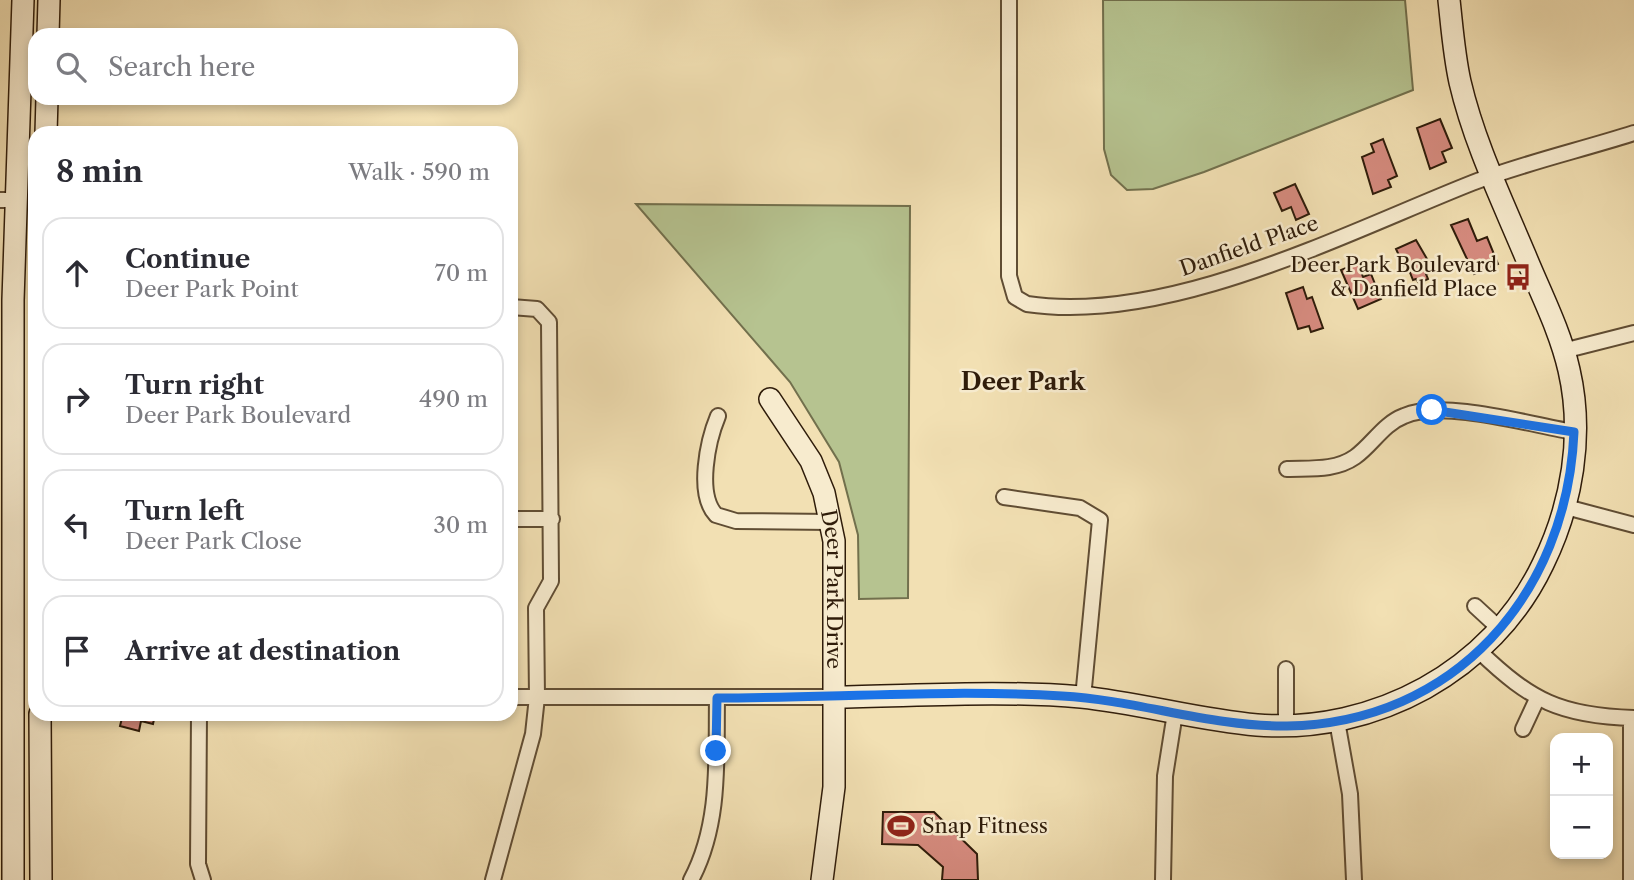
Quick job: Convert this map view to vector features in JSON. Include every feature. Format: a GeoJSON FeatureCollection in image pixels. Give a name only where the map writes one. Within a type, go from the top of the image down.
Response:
{"type":"FeatureCollection","features":[{"type":"Feature","properties":{"kind":"street"},"geometry":{"type":"LineString","coordinates":[[13,880],[17,200],[23,0]]}},
{"type":"Feature","properties":{"kind":"street"},"geometry":{"type":"LineString","coordinates":[[48,28],[49,0]]}},
{"type":"Feature","properties":{"kind":"street","name":"Danfield Place"},"geometry":{"type":"LineString","coordinates":[[1009,0],[1010,276],[1012,290],[1021,301],[1040,305],[1108,303],[1210,285],[1492,177]]}},
{"type":"Feature","properties":{"kind":"street"},"geometry":{"type":"LineString","coordinates":[[518,697],[717,698],[1028,694],[1083,698],[1250,724],[1286,726],[1337,721],[1418,694],[1479,651],[1501,630],[1532,587],[1566,506],[1574,432],[1572,388],[1563,351],[1472,125],[1459,79],[1449,0]]}},
{"type":"Feature","properties":{"kind":"street"},"geometry":{"type":"LineString","coordinates":[[46,126],[47,105]]}},
{"type":"Feature","properties":{"kind":"street"},"geometry":{"type":"LineString","coordinates":[[1492,177],[1634,133]]}},
{"type":"Feature","properties":{"kind":"street"},"geometry":{"type":"LineString","coordinates":[[494,880],[533,734],[537,697],[536,608],[551,581],[548,322],[537,309],[518,308]]}},
{"type":"Feature","properties":{"kind":"street"},"geometry":{"type":"LineString","coordinates":[[1563,351],[1634,333]]}},
{"type":"Feature","properties":{"kind":"street","name":"Deer Park Drive"},"geometry":{"type":"LineString","coordinates":[[770,399],[811,461],[831,522],[834,787],[822,880]]}},
{"type":"Feature","properties":{"kind":"street"},"geometry":{"type":"LineString","coordinates":[[1287,468],[1322,468],[1343,463],[1353,458],[1394,421],[1419,411],[1452,411],[1574,432]]}},
{"type":"Feature","properties":{"kind":"street"},"geometry":{"type":"LineString","coordinates":[[719,416],[707,451],[707,496],[716,515],[736,521],[831,522]]}},
{"type":"Feature","properties":{"kind":"street"},"geometry":{"type":"LineString","coordinates":[[1004,496],[1080,508],[1100,520],[1083,698]]}},
{"type":"Feature","properties":{"kind":"street"},"geometry":{"type":"LineString","coordinates":[[1566,506],[1634,525]]}},
{"type":"Feature","properties":{"kind":"street"},"geometry":{"type":"LineString","coordinates":[[518,519],[552,519]]}},
{"type":"Feature","properties":{"kind":"street"},"geometry":{"type":"LineString","coordinates":[[1475,606],[1501,630]]}},
{"type":"Feature","properties":{"kind":"street"},"geometry":{"type":"LineString","coordinates":[[1479,651],[1515,685],[1537,699],[1579,712],[1633,718],[1632,880]]}},
{"type":"Feature","properties":{"kind":"street"},"geometry":{"type":"LineString","coordinates":[[1286,668],[1286,726]]}},
{"type":"Feature","properties":{"kind":"street"},"geometry":{"type":"LineString","coordinates":[[691,880],[705,850],[712,819],[717,698]]}},
{"type":"Feature","properties":{"kind":"street"},"geometry":{"type":"LineString","coordinates":[[1523,729],[1537,699]]}},
{"type":"Feature","properties":{"kind":"street"},"geometry":{"type":"LineString","coordinates":[[1163,880],[1165,776],[1175,713]]}},
{"type":"Feature","properties":{"kind":"street"},"geometry":{"type":"LineString","coordinates":[[40,721],[41,880]]}},
{"type":"Feature","properties":{"kind":"street"},"geometry":{"type":"LineString","coordinates":[[199,721],[198,864],[204,880]]}},
{"type":"Feature","properties":{"kind":"street"},"geometry":{"type":"LineString","coordinates":[[1337,721],[1350,794],[1354,880]]}},
{"type":"Feature","properties":{"kind":"green space"},"geometry":{"type":"Polygon","coordinates":[[[1103,0],[1405,0],[1413,90],[1204,172],[1153,189],[1127,190],[1111,175],[1104,149],[1103,0]]]}},
{"type":"Feature","properties":{"kind":"green space"},"geometry":{"type":"Polygon","coordinates":[[[636,204],[910,206],[908,598],[859,599],[858,535],[839,462],[790,382],[636,204]]]}},
{"type":"Feature","properties":{"kind":"building"},"geometry":{"type":"Polygon","coordinates":[[[1440,119],[1452,148],[1442,152],[1446,162],[1430,169],[1417,128],[1440,119]]]}},
{"type":"Feature","properties":{"kind":"building"},"geometry":{"type":"Polygon","coordinates":[[[1383,139],[1397,176],[1388,180],[1391,187],[1373,194],[1362,157],[1374,152],[1371,144],[1383,139]]]}},
{"type":"Feature","properties":{"kind":"building"},"geometry":{"type":"Polygon","coordinates":[[[1295,184],[1309,214],[1296,220],[1291,207],[1282,211],[1274,193],[1295,184]]]}},
{"type":"Feature","properties":{"kind":"building"},"geometry":{"type":"Polygon","coordinates":[[[1468,219],[1477,241],[1487,237],[1498,264],[1474,274],[1451,225],[1468,219]]]}},
{"type":"Feature","properties":{"kind":"building"},"geometry":{"type":"Polygon","coordinates":[[[1416,240],[1434,271],[1426,274],[1428,279],[1419,283],[1416,279],[1413,280],[1396,249],[1416,240]]]}},
{"type":"Feature","properties":{"kind":"building"},"geometry":{"type":"Polygon","coordinates":[[[1358,263],[1363,277],[1371,274],[1381,299],[1358,309],[1341,270],[1358,263]]]}},
{"type":"Feature","properties":{"kind":"building"},"geometry":{"type":"Polygon","coordinates":[[[1303,287],[1307,299],[1312,297],[1323,328],[1311,332],[1309,326],[1298,329],[1286,293],[1303,287]]]}},
{"type":"Feature","properties":{"kind":"building"},"geometry":{"type":"Polygon","coordinates":[[[121,721],[141,721],[139,731],[120,726],[121,721]]]}},
{"type":"Feature","properties":{"kind":"building"},"geometry":{"type":"Polygon","coordinates":[[[883,812],[934,812],[977,854],[978,880],[942,880],[943,867],[918,845],[882,844],[883,812]]]}},
{"type":"Feature","properties":{"kind":"place","name":"Deer Park Boulevard & Danfield Place"},"geometry":{"type":"Point","coordinates":[1518,277]}},
{"type":"Feature","properties":{"kind":"place","name":"Snap Fitness"},"geometry":{"type":"Point","coordinates":[901,826]}},
{"type":"Feature","properties":{"kind":"district","name":"Deer Park"},"geometry":{"type":"Point","coordinates":[1023,382]}},
{"type":"Feature","properties":{"kind":"route"},"geometry":{"type":"LineString","coordinates":[[716,751],[717,698],[1028,694],[1107,701],[1231,722],[1286,726],[1337,721],[1365,714],[1418,694],[1479,651],[1501,630],[1532,587],[1550,550],[1566,506],[1574,452],[1574,432],[1460,412],[1432,410]]}}]}
